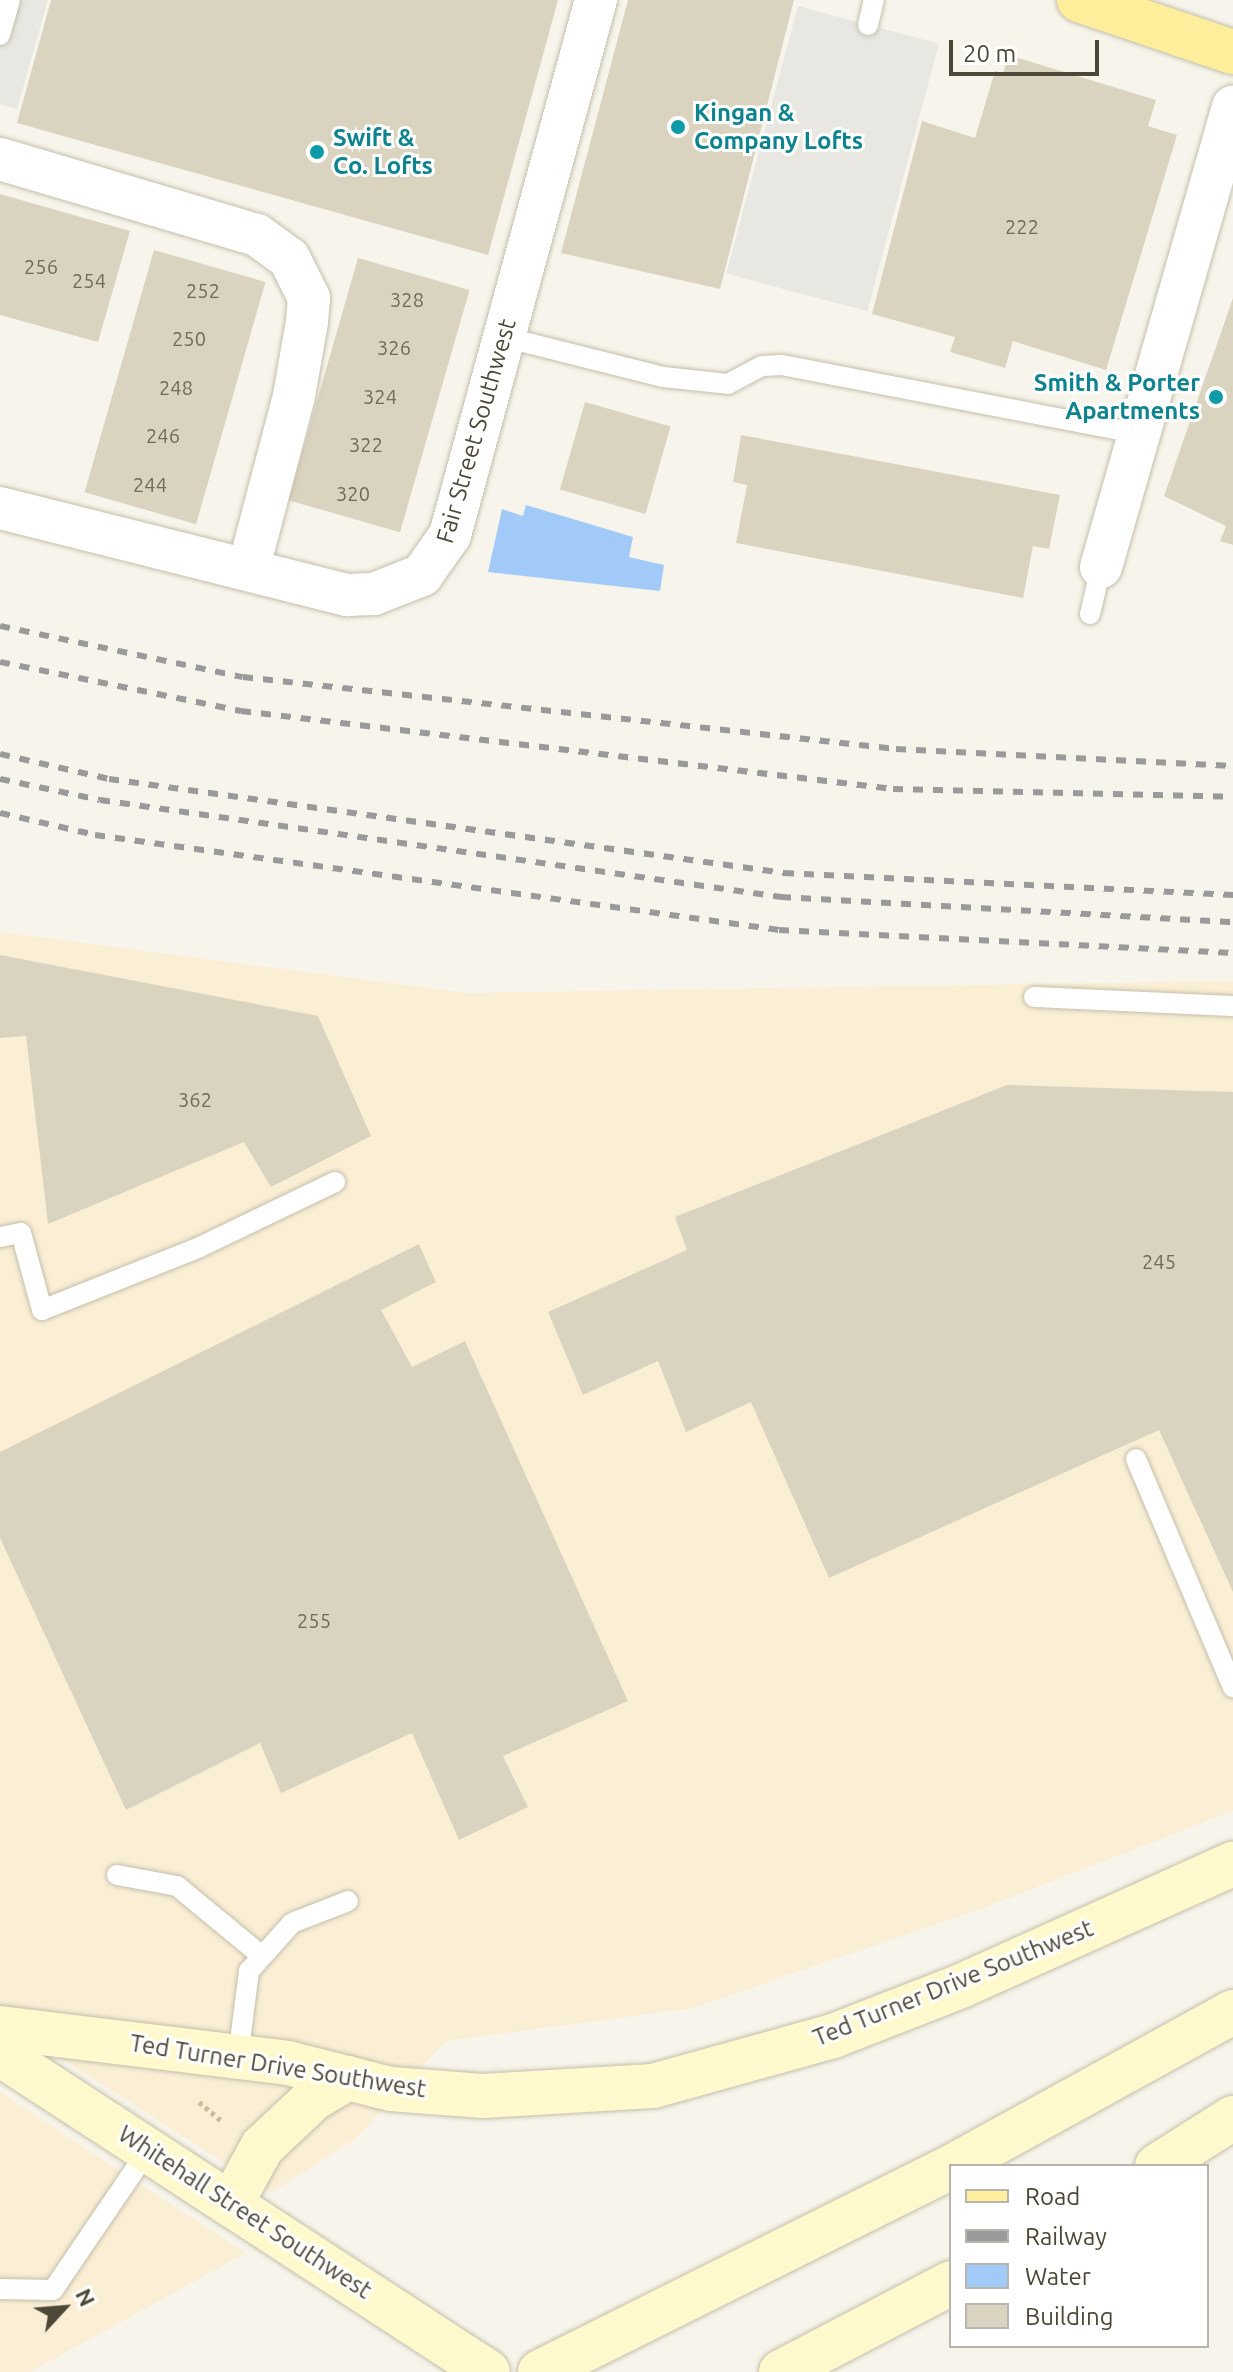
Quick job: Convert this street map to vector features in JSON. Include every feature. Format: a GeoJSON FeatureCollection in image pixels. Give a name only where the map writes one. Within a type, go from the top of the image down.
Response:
{"type":"FeatureCollection","features":[{"type":"Feature","properties":{"kind":"main road"},"geometry":{"type":"LineString","coordinates":[[1079,0],[1162,13],[1233,52]]}},
{"type":"Feature","properties":{"kind":"street","name":"Fair Street Southwest"},"geometry":{"type":"LineString","coordinates":[[0,508],[347,595],[374,594],[422,575],[450,535],[596,0]]}},
{"type":"Feature","properties":{"kind":"street"},"geometry":{"type":"LineString","coordinates":[[1101,567],[1233,107]]}},
{"type":"Feature","properties":{"kind":"street"},"geometry":{"type":"LineString","coordinates":[[0,159],[257,235],[289,258],[309,298],[307,322],[294,396],[248,570]]}},
{"type":"Feature","properties":{"kind":"street","name":"Ted Turner Drive Southwest"},"geometry":{"type":"LineString","coordinates":[[0,2028],[238,2057],[391,2089],[483,2096],[653,2086],[833,2036],[961,1986],[1233,1864]]}},
{"type":"Feature","properties":{"kind":"street"},"geometry":{"type":"LineString","coordinates":[[956,2164],[1233,2012]]}},
{"type":"Feature","properties":{"kind":"street","name":"Whitehall Street Southwest"},"geometry":{"type":"LineString","coordinates":[[0,2054],[338,2270],[488,2372]]}},
{"type":"Feature","properties":{"kind":"street"},"geometry":{"type":"LineString","coordinates":[[232,2202],[262,2147],[313,2099],[348,2078]]}},
{"type":"Feature","properties":{"kind":"street"},"geometry":{"type":"LineString","coordinates":[[1160,2164],[1233,2118]]}},
{"type":"Feature","properties":{"kind":"street"},"geometry":{"type":"LineString","coordinates":[[540,2372],[635,2329],[949,2168]]}},
{"type":"Feature","properties":{"kind":"street"},"geometry":{"type":"LineString","coordinates":[[781,2372],[949,2284]]}},
{"type":"Feature","properties":{"kind":"lane"},"geometry":{"type":"LineString","coordinates":[[0,35],[10,0]]}},
{"type":"Feature","properties":{"kind":"lane"},"geometry":{"type":"LineString","coordinates":[[868,25],[874,0]]}},
{"type":"Feature","properties":{"kind":"lane"},"geometry":{"type":"LineString","coordinates":[[504,337],[663,377],[728,384],[762,366],[782,365],[1139,434]]}},
{"type":"Feature","properties":{"kind":"lane"},"geometry":{"type":"LineString","coordinates":[[1090,614],[1101,567]]}},
{"type":"Feature","properties":{"kind":"lane"},"geometry":{"type":"LineString","coordinates":[[1034,997],[1233,1006]]}},
{"type":"Feature","properties":{"kind":"lane"},"geometry":{"type":"LineString","coordinates":[[0,1237],[21,1233],[42,1310],[200,1247],[335,1182]]}},
{"type":"Feature","properties":{"kind":"lane"},"geometry":{"type":"LineString","coordinates":[[1136,1459],[1233,1687]]}},
{"type":"Feature","properties":{"kind":"lane"},"geometry":{"type":"LineString","coordinates":[[117,1875],[177,1886],[262,1956]]}},
{"type":"Feature","properties":{"kind":"lane"},"geometry":{"type":"LineString","coordinates":[[238,2057],[249,1971],[292,1923],[348,1901]]}},
{"type":"Feature","properties":{"kind":"lane"},"geometry":{"type":"LineString","coordinates":[[0,2289],[53,2290],[149,2149]]}},
{"type":"Feature","properties":{"kind":"path"},"geometry":{"type":"LineString","coordinates":[[192,2096],[233,2129]]}},
{"type":"Feature","properties":{"kind":"shaded area"},"geometry":{"type":"Polygon","coordinates":[[[0,0],[48,0],[17,109],[0,104],[0,0]]]}},
{"type":"Feature","properties":{"kind":"shaded area"},"geometry":{"type":"Polygon","coordinates":[[[798,6],[939,44],[867,311],[726,274],[798,6]]]}},
{"type":"Feature","properties":{"kind":"shaded area"},"geometry":{"type":"Polygon","coordinates":[[[0,932],[467,993],[1233,981],[1233,1811],[986,1907],[693,2008],[446,2041],[355,2139],[271,2193],[0,2019],[0,932]]]}},
{"type":"Feature","properties":{"kind":"shaded area"},"geometry":{"type":"Polygon","coordinates":[[[0,2091],[246,2253],[30,2372],[0,2372],[0,2091]]]}},
{"type":"Feature","properties":{"kind":"water"},"geometry":{"type":"Polygon","coordinates":[[[526,505],[633,537],[629,557],[664,565],[660,591],[488,572],[502,509],[523,516],[526,505]]]}},
{"type":"Feature","properties":{"kind":"building","name":"Swift & Co. Lofts"},"geometry":{"type":"Polygon","coordinates":[[[51,0],[558,0],[488,255],[17,123],[51,0]]]}},
{"type":"Feature","properties":{"kind":"building","name":"Kingan & Company Lofts"},"geometry":{"type":"Polygon","coordinates":[[[628,0],[794,0],[720,289],[561,253],[628,0]]]}},
{"type":"Feature","properties":{"kind":"building"},"geometry":{"type":"Polygon","coordinates":[[[1009,55],[1156,100],[1148,126],[1177,135],[1106,370],[1013,341],[1005,368],[950,352],[955,337],[872,314],[922,121],[975,138],[995,71],[1003,73],[1009,55]]]}},
{"type":"Feature","properties":{"kind":"building"},"geometry":{"type":"Polygon","coordinates":[[[0,194],[130,231],[98,342],[0,315],[0,194]]]}},
{"type":"Feature","properties":{"kind":"building"},"geometry":{"type":"Polygon","coordinates":[[[154,250],[266,282],[196,524],[85,492],[154,250]]]}},
{"type":"Feature","properties":{"kind":"building"},"geometry":{"type":"Polygon","coordinates":[[[358,258],[470,290],[400,532],[289,500],[358,258]]]}},
{"type":"Feature","properties":{"kind":"building","name":"Smith & Porter Apartments"},"geometry":{"type":"Polygon","coordinates":[[[1233,298],[1233,545],[1220,541],[1226,526],[1164,496],[1233,298]]]}},
{"type":"Feature","properties":{"kind":"building"},"geometry":{"type":"Polygon","coordinates":[[[585,402],[671,427],[645,514],[560,489],[585,402]]]}},
{"type":"Feature","properties":{"kind":"building"},"geometry":{"type":"Polygon","coordinates":[[[741,435],[1060,495],[1049,549],[1033,546],[1023,598],[736,543],[747,485],[733,482],[741,435]]]}},
{"type":"Feature","properties":{"kind":"building"},"geometry":{"type":"Polygon","coordinates":[[[0,955],[318,1016],[371,1136],[271,1187],[244,1142],[48,1224],[26,1036],[0,1038],[0,955]]]}},
{"type":"Feature","properties":{"kind":"building"},"geometry":{"type":"Polygon","coordinates":[[[1007,1085],[1233,1092],[1233,1592],[1159,1430],[829,1578],[751,1402],[686,1432],[658,1361],[583,1395],[548,1312],[687,1250],[675,1217],[1007,1085]]]}},
{"type":"Feature","properties":{"kind":"building"},"geometry":{"type":"Polygon","coordinates":[[[419,1244],[436,1282],[381,1310],[412,1367],[465,1341],[628,1701],[503,1756],[528,1807],[459,1840],[412,1733],[281,1793],[260,1743],[126,1810],[0,1538],[0,1452],[419,1244]]]}},
{"type":"Feature","properties":{"kind":"railway"},"geometry":{"type":"LineString","coordinates":[[0,626],[243,677],[896,749],[1233,766]]}},
{"type":"Feature","properties":{"kind":"railway"},"geometry":{"type":"LineString","coordinates":[[0,662],[241,711],[893,789],[1233,797]]}},
{"type":"Feature","properties":{"kind":"railway"},"geometry":{"type":"LineString","coordinates":[[0,754],[109,779],[784,873],[1233,895]]}},
{"type":"Feature","properties":{"kind":"railway"},"geometry":{"type":"LineString","coordinates":[[0,779],[100,800],[781,897],[1233,922]]}},
{"type":"Feature","properties":{"kind":"railway"},"geometry":{"type":"LineString","coordinates":[[0,813],[95,835],[779,930],[1233,953]]}},
{"type":"Feature","properties":{"kind":"place","name":"Kingan & Company Lofts"},"geometry":{"type":"Point","coordinates":[678,127]}},
{"type":"Feature","properties":{"kind":"place","name":"Swift & Co. Lofts"},"geometry":{"type":"Point","coordinates":[317,152]}},
{"type":"Feature","properties":{"kind":"place","name":"Smith & Porter Apartments"},"geometry":{"type":"Point","coordinates":[1216,397]}}]}
